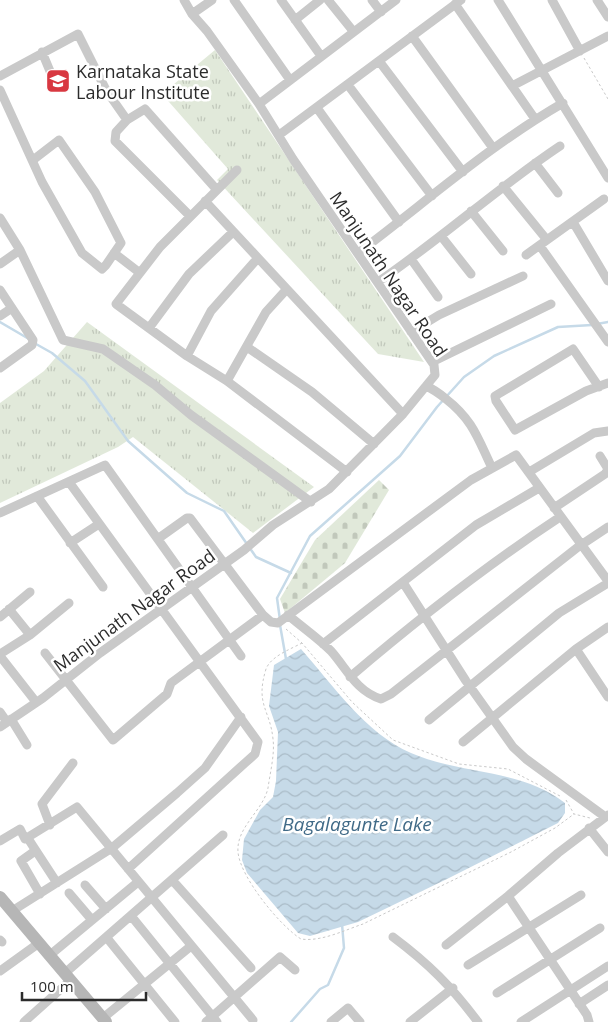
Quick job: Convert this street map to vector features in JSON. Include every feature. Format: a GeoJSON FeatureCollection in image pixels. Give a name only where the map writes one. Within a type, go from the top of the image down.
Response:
{"type":"FeatureCollection","features":[{"type":"Feature","properties":{"kind":"street","name":"Manjunath Nagar Road"},"geometry":{"type":"LineString","coordinates":[[6,723],[258,540],[273,525],[310,502],[347,472],[428,387],[435,375],[432,362],[259,104],[207,31],[192,14],[184,0]]}},
{"type":"Feature","properties":{"kind":"street"},"geometry":{"type":"LineString","coordinates":[[192,14],[212,0]]}},
{"type":"Feature","properties":{"kind":"street"},"geometry":{"type":"LineString","coordinates":[[234,0],[290,80]]}},
{"type":"Feature","properties":{"kind":"street"},"geometry":{"type":"LineString","coordinates":[[280,0],[321,56]]}},
{"type":"Feature","properties":{"kind":"street"},"geometry":{"type":"LineString","coordinates":[[295,20],[320,0]]}},
{"type":"Feature","properties":{"kind":"street"},"geometry":{"type":"LineString","coordinates":[[328,0],[353,31]]}},
{"type":"Feature","properties":{"kind":"street"},"geometry":{"type":"LineString","coordinates":[[372,0],[381,12]]}},
{"type":"Feature","properties":{"kind":"street"},"geometry":{"type":"LineString","coordinates":[[259,104],[396,0]]}},
{"type":"Feature","properties":{"kind":"street"},"geometry":{"type":"LineString","coordinates":[[498,0],[608,178]]}},
{"type":"Feature","properties":{"kind":"street"},"geometry":{"type":"LineString","coordinates":[[552,0],[580,51]]}},
{"type":"Feature","properties":{"kind":"street"},"geometry":{"type":"LineString","coordinates":[[597,0],[608,17]]}},
{"type":"Feature","properties":{"kind":"street"},"geometry":{"type":"LineString","coordinates":[[278,135],[458,2],[535,119]]}},
{"type":"Feature","properties":{"kind":"street"},"geometry":{"type":"LineString","coordinates":[[0,76],[78,34],[106,90],[127,120]]}},
{"type":"Feature","properties":{"kind":"street"},"geometry":{"type":"LineString","coordinates":[[412,36],[494,148]]}},
{"type":"Feature","properties":{"kind":"street"},"geometry":{"type":"LineString","coordinates":[[512,86],[543,72],[608,36]]}},
{"type":"Feature","properties":{"kind":"street"},"geometry":{"type":"LineString","coordinates":[[42,52],[52,76]]}},
{"type":"Feature","properties":{"kind":"street"},"geometry":{"type":"LineString","coordinates":[[380,61],[463,172]]}},
{"type":"Feature","properties":{"kind":"street"},"geometry":{"type":"LineString","coordinates":[[348,84],[432,196]]}},
{"type":"Feature","properties":{"kind":"street"},"geometry":{"type":"LineString","coordinates":[[0,90],[42,182],[82,253],[102,269],[121,243],[95,192],[60,140],[33,160]]}},
{"type":"Feature","properties":{"kind":"street"},"geometry":{"type":"LineString","coordinates":[[358,253],[494,148],[535,119],[563,103]]}},
{"type":"Feature","properties":{"kind":"street"},"geometry":{"type":"LineString","coordinates":[[317,108],[399,222]]}},
{"type":"Feature","properties":{"kind":"street"},"geometry":{"type":"LineString","coordinates":[[190,216],[115,141],[116,132],[127,120],[145,110],[217,190]]}},
{"type":"Feature","properties":{"kind":"street"},"geometry":{"type":"LineString","coordinates":[[378,282],[411,259],[535,162],[560,146]]}},
{"type":"Feature","properties":{"kind":"street"},"geometry":{"type":"LineString","coordinates":[[535,162],[558,193]]}},
{"type":"Feature","properties":{"kind":"street"},"geometry":{"type":"LineString","coordinates":[[237,170],[160,247],[116,304],[187,356],[227,381],[347,472]]}},
{"type":"Feature","properties":{"kind":"street"},"geometry":{"type":"LineString","coordinates":[[503,186],[608,342]]}},
{"type":"Feature","properties":{"kind":"street"},"geometry":{"type":"LineString","coordinates":[[526,255],[604,199]]}},
{"type":"Feature","properties":{"kind":"street"},"geometry":{"type":"LineString","coordinates":[[205,201],[403,414]]}},
{"type":"Feature","properties":{"kind":"street"},"geometry":{"type":"LineString","coordinates":[[471,212],[503,251]]}},
{"type":"Feature","properties":{"kind":"street"},"geometry":{"type":"LineString","coordinates":[[0,218],[20,250],[63,340],[103,350],[155,385],[191,415],[310,502]]}},
{"type":"Feature","properties":{"kind":"street"},"geometry":{"type":"LineString","coordinates":[[573,222],[608,281]]}},
{"type":"Feature","properties":{"kind":"street"},"geometry":{"type":"LineString","coordinates":[[149,328],[189,274],[233,232]]}},
{"type":"Feature","properties":{"kind":"street"},"geometry":{"type":"LineString","coordinates":[[441,236],[471,274]]}},
{"type":"Feature","properties":{"kind":"street"},"geometry":{"type":"LineString","coordinates":[[0,264],[20,250]]}},
{"type":"Feature","properties":{"kind":"street"},"geometry":{"type":"LineString","coordinates":[[114,253],[140,273]]}},
{"type":"Feature","properties":{"kind":"street"},"geometry":{"type":"LineString","coordinates":[[187,356],[211,311],[257,259]]}},
{"type":"Feature","properties":{"kind":"street"},"geometry":{"type":"LineString","coordinates":[[411,259],[438,297]]}},
{"type":"Feature","properties":{"kind":"street"},"geometry":{"type":"LineString","coordinates":[[411,332],[439,315],[523,276]]}},
{"type":"Feature","properties":{"kind":"street"},"geometry":{"type":"LineString","coordinates":[[0,290],[33,342],[0,368]]}},
{"type":"Feature","properties":{"kind":"street"},"geometry":{"type":"LineString","coordinates":[[227,381],[266,312],[286,290]]}},
{"type":"Feature","properties":{"kind":"street"},"geometry":{"type":"LineString","coordinates":[[432,362],[551,304]]}},
{"type":"Feature","properties":{"kind":"street"},"geometry":{"type":"LineString","coordinates":[[0,316],[12,308]]}},
{"type":"Feature","properties":{"kind":"street"},"geometry":{"type":"LineString","coordinates":[[247,346],[312,392],[374,444]]}},
{"type":"Feature","properties":{"kind":"street"},"geometry":{"type":"LineString","coordinates":[[599,387],[573,349],[495,396],[496,401],[515,430],[586,391],[599,387],[608,383]]}},
{"type":"Feature","properties":{"kind":"street"},"geometry":{"type":"LineString","coordinates":[[428,387],[454,405],[476,432],[492,468]]}},
{"type":"Feature","properties":{"kind":"street"},"geometry":{"type":"LineString","coordinates":[[529,472],[594,433],[608,431]]}},
{"type":"Feature","properties":{"kind":"street"},"geometry":{"type":"LineString","coordinates":[[159,538],[187,518],[190,518],[263,615],[271,622],[278,623],[471,480],[516,455],[608,582],[559,613],[469,685],[429,720]]}},
{"type":"Feature","properties":{"kind":"street"},"geometry":{"type":"LineString","coordinates":[[554,508],[605,474],[608,469],[600,456]]}},
{"type":"Feature","properties":{"kind":"street"},"geometry":{"type":"LineString","coordinates":[[0,513],[105,465],[159,538],[241,656]]}},
{"type":"Feature","properties":{"kind":"street"},"geometry":{"type":"LineString","coordinates":[[69,482],[258,742],[255,754],[128,869]]}},
{"type":"Feature","properties":{"kind":"street"},"geometry":{"type":"LineString","coordinates":[[323,644],[404,584],[476,525],[539,488]]}},
{"type":"Feature","properties":{"kind":"street"},"geometry":{"type":"LineString","coordinates":[[37,496],[103,587]]}},
{"type":"Feature","properties":{"kind":"street"},"geometry":{"type":"LineString","coordinates":[[350,677],[511,550],[560,517]]}},
{"type":"Feature","properties":{"kind":"street"},"geometry":{"type":"LineString","coordinates":[[70,543],[99,524]]}},
{"type":"Feature","properties":{"kind":"street"},"geometry":{"type":"LineString","coordinates":[[288,616],[331,651],[350,677],[370,695],[381,699],[391,694],[582,544],[608,527]]}},
{"type":"Feature","properties":{"kind":"street"},"geometry":{"type":"LineString","coordinates":[[404,584],[469,685],[513,747],[526,759],[604,817],[446,945]]}},
{"type":"Feature","properties":{"kind":"street"},"geometry":{"type":"LineString","coordinates":[[0,617],[30,592]]}},
{"type":"Feature","properties":{"kind":"street"},"geometry":{"type":"LineString","coordinates":[[36,702],[0,655],[30,635],[69,603]]}},
{"type":"Feature","properties":{"kind":"street"},"geometry":{"type":"LineString","coordinates":[[9,609],[30,635]]}},
{"type":"Feature","properties":{"kind":"street"},"geometry":{"type":"LineString","coordinates":[[45,653],[113,740],[167,694],[171,683],[229,638],[263,615]]}},
{"type":"Feature","properties":{"kind":"street"},"geometry":{"type":"LineString","coordinates":[[463,742],[491,717],[576,649],[607,631]]}},
{"type":"Feature","properties":{"kind":"street"},"geometry":{"type":"LineString","coordinates":[[576,649],[608,696]]}},
{"type":"Feature","properties":{"kind":"street"},"geometry":{"type":"LineString","coordinates":[[0,712],[6,723],[27,745]]}},
{"type":"Feature","properties":{"kind":"street"},"geometry":{"type":"LineString","coordinates":[[12,911],[112,848],[205,768],[241,717]]}},
{"type":"Feature","properties":{"kind":"street"},"geometry":{"type":"LineString","coordinates":[[50,825],[42,804],[73,763]]}},
{"type":"Feature","properties":{"kind":"street"},"geometry":{"type":"LineString","coordinates":[[0,840],[20,829],[25,839],[77,807],[253,1020]]}},
{"type":"Feature","properties":{"kind":"street"},"geometry":{"type":"LineString","coordinates":[[589,828],[608,852]]}},
{"type":"Feature","properties":{"kind":"street"},"geometry":{"type":"LineString","coordinates":[[24,1022],[107,938],[223,835]]}},
{"type":"Feature","properties":{"kind":"street"},"geometry":{"type":"LineString","coordinates":[[27,837],[57,883]]}},
{"type":"Feature","properties":{"kind":"street"},"geometry":{"type":"LineString","coordinates":[[35,851],[21,861],[40,894]]}},
{"type":"Feature","properties":{"kind":"street"},"geometry":{"type":"LineString","coordinates":[[173,881],[251,968]]}},
{"type":"Feature","properties":{"kind":"street"},"geometry":{"type":"LineString","coordinates":[[50,955],[138,882]]}},
{"type":"Feature","properties":{"kind":"street"},"geometry":{"type":"LineString","coordinates":[[85,885],[106,909]]}},
{"type":"Feature","properties":{"kind":"street"},"geometry":{"type":"LineString","coordinates":[[69,893],[92,920]]}},
{"type":"Feature","properties":{"kind":"street"},"geometry":{"type":"LineString","coordinates":[[468,965],[530,929],[581,895]]}},
{"type":"Feature","properties":{"kind":"street"},"geometry":{"type":"LineString","coordinates":[[508,896],[590,1022]]}},
{"type":"Feature","properties":{"kind":"street"},"geometry":{"type":"LineString","coordinates":[[0,897],[104,1020],[144,984],[191,946]]}},
{"type":"Feature","properties":{"kind":"street"},"geometry":{"type":"LineString","coordinates":[[132,916],[212,1020],[280,957],[295,970]]}},
{"type":"Feature","properties":{"kind":"street"},"geometry":{"type":"LineString","coordinates":[[497,993],[600,928]]}},
{"type":"Feature","properties":{"kind":"street"},"geometry":{"type":"LineString","coordinates":[[393,937],[426,961],[453,988],[476,1021]]}},
{"type":"Feature","properties":{"kind":"street"},"geometry":{"type":"LineString","coordinates":[[107,938],[175,1022]]}},
{"type":"Feature","properties":{"kind":"street"},"geometry":{"type":"LineString","coordinates":[[0,971],[39,943]]}},
{"type":"Feature","properties":{"kind":"street"},"geometry":{"type":"LineString","coordinates":[[521,1022],[608,966]]}},
{"type":"Feature","properties":{"kind":"street"},"geometry":{"type":"LineString","coordinates":[[579,1004],[608,986]]}},
{"type":"Feature","properties":{"kind":"street"},"geometry":{"type":"LineString","coordinates":[[410,1022],[453,988]]}},
{"type":"Feature","properties":{"kind":"street"},"geometry":{"type":"LineString","coordinates":[[331,1022],[348,1008],[360,1022]]}},
{"type":"Feature","properties":{"kind":"path"},"geometry":{"type":"LineString","coordinates":[[580,51],[608,99]]}},
{"type":"Feature","properties":{"kind":"path"},"geometry":{"type":"LineString","coordinates":[[278,623],[302,643],[352,702],[393,740],[459,764],[508,769],[530,778],[563,797],[574,814]]}},
{"type":"Feature","properties":{"kind":"path"},"geometry":{"type":"LineString","coordinates":[[302,643],[270,661],[266,668],[261,698],[273,740],[268,789],[264,799],[241,835],[237,850],[244,873],[274,913],[301,939],[308,940],[363,924],[511,852],[551,831],[574,814],[604,817]]}},
{"type":"Feature","properties":{"kind":"green space"},"geometry":{"type":"Polygon","coordinates":[[[215,50],[424,362],[378,354],[217,180],[228,169],[162,94],[215,50]]]}},
{"type":"Feature","properties":{"kind":"green space"},"geometry":{"type":"Polygon","coordinates":[[[87,322],[314,487],[253,533],[133,437],[118,447],[0,503],[0,403],[44,371],[87,322]]]}},
{"type":"Feature","properties":{"kind":"green space"},"geometry":{"type":"Polygon","coordinates":[[[379,480],[389,490],[345,563],[285,613],[280,599],[315,540],[379,480]]]}},
{"type":"Feature","properties":{"kind":"water","name":"Bagalagunte Lake"},"geometry":{"type":"Polygon","coordinates":[[[301,649],[364,721],[394,744],[430,760],[529,784],[548,792],[565,803],[565,813],[558,823],[358,922],[310,936],[298,933],[247,873],[242,860],[244,839],[260,810],[273,797],[276,781],[278,732],[269,706],[274,665],[301,649]]]}},
{"type":"Feature","properties":{"kind":"waterway"},"geometry":{"type":"LineString","coordinates":[[0,322],[29,339]]}},
{"type":"Feature","properties":{"kind":"waterway"},"geometry":{"type":"LineString","coordinates":[[597,324],[608,322]]}},
{"type":"Feature","properties":{"kind":"waterway"},"geometry":{"type":"LineString","coordinates":[[280,620],[277,598],[310,536],[400,456],[437,407],[464,377],[494,356],[558,327],[592,325]]}},
{"type":"Feature","properties":{"kind":"waterway"},"geometry":{"type":"LineString","coordinates":[[36,344],[52,353],[85,381],[128,441],[187,493],[224,511],[256,557],[291,573]]}},
{"type":"Feature","properties":{"kind":"waterway"},"geometry":{"type":"LineString","coordinates":[[280,625],[286,659]]}},
{"type":"Feature","properties":{"kind":"waterway"},"geometry":{"type":"LineString","coordinates":[[291,1022],[320,989],[328,985],[344,948],[342,924]]}},
{"type":"Feature","properties":{"kind":"place","name":"Karnataka State Labour Institute"},"geometry":{"type":"Point","coordinates":[58,81]}}]}
